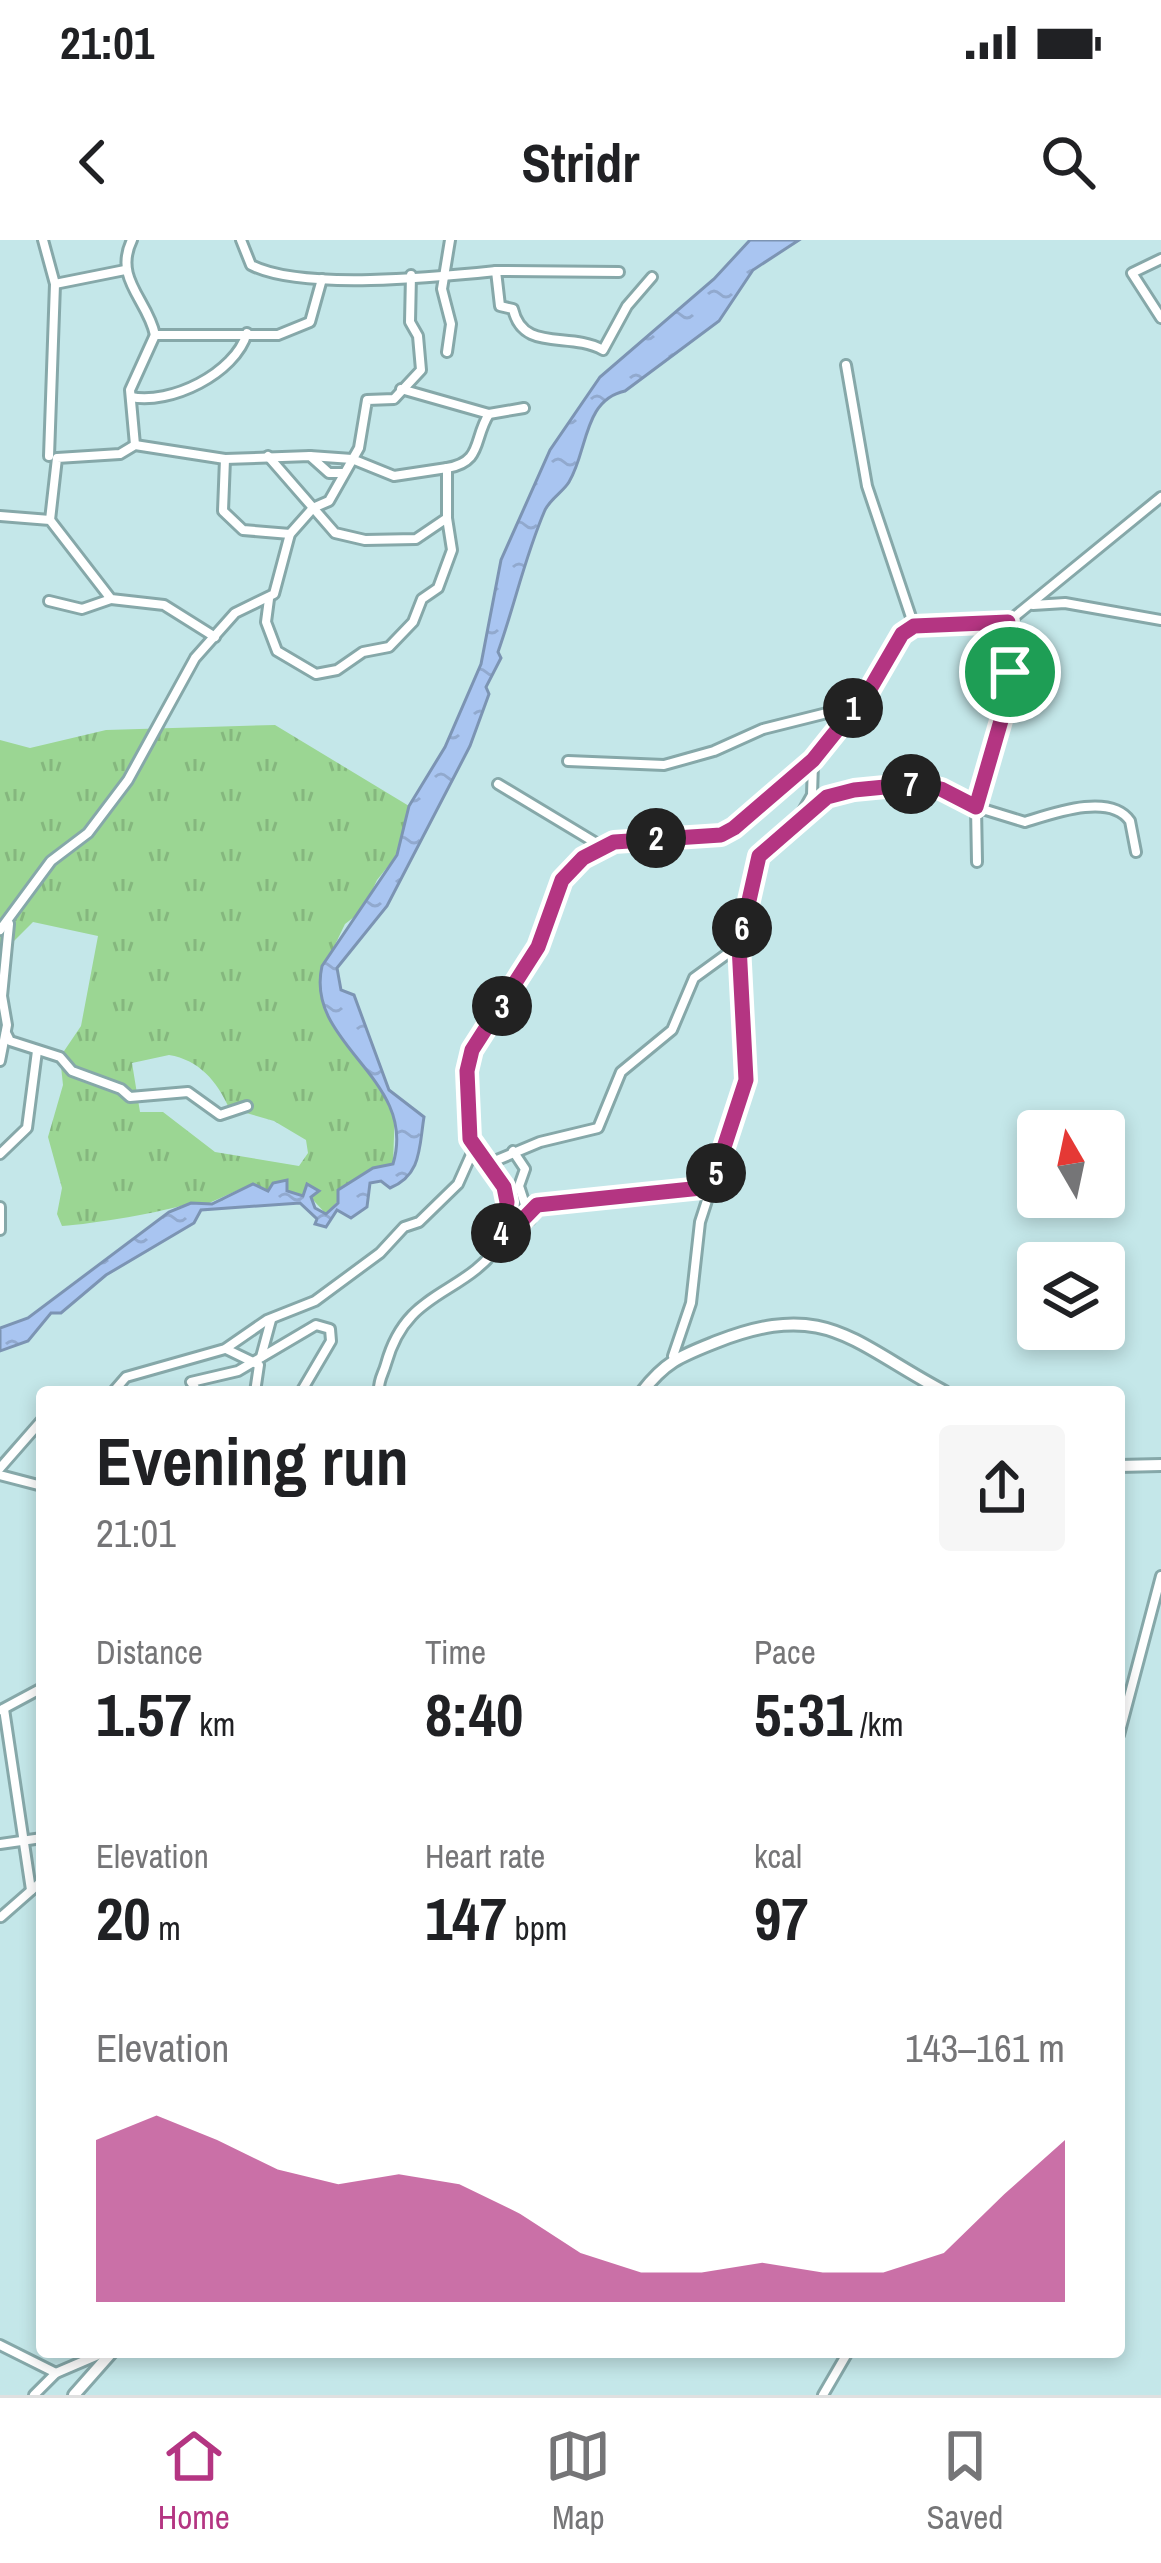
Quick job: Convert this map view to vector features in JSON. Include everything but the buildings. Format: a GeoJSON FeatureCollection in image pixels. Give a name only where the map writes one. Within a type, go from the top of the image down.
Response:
{"type":"FeatureCollection","features":[{"type":"Feature","properties":{"kind":"main road"},"geometry":{"type":"LineString","coordinates":[[647,1386],[673,1356],[756,1328],[810,1322],[836,1330],[934,1386]]}},
{"type":"Feature","properties":{"kind":"main road"},"geometry":{"type":"LineString","coordinates":[[1125,1466],[1161,1465]]}},
{"type":"Feature","properties":{"kind":"main road"},"geometry":{"type":"LineString","coordinates":[[74,2395],[103,2358]]}},
{"type":"Feature","properties":{"kind":"street"},"geometry":{"type":"LineString","coordinates":[[43,240],[55,284],[49,456]]}},
{"type":"Feature","properties":{"kind":"street"},"geometry":{"type":"LineString","coordinates":[[132,240],[125,270],[136,299],[151,314],[155,335],[134,377],[130,397],[136,446]]}},
{"type":"Feature","properties":{"kind":"street"},"geometry":{"type":"LineString","coordinates":[[241,240],[251,265],[263,271],[322,278],[619,272]]}},
{"type":"Feature","properties":{"kind":"street"},"geometry":{"type":"LineString","coordinates":[[447,352],[451,324],[443,301],[450,240]]}},
{"type":"Feature","properties":{"kind":"street"},"geometry":{"type":"LineString","coordinates":[[1161,259],[1132,273],[1161,318]]}},
{"type":"Feature","properties":{"kind":"street"},"geometry":{"type":"LineString","coordinates":[[55,284],[125,270]]}},
{"type":"Feature","properties":{"kind":"street"},"geometry":{"type":"LineString","coordinates":[[496,271],[500,305],[513,309],[518,328],[530,338],[583,339],[603,350],[627,306],[652,277]]}},
{"type":"Feature","properties":{"kind":"street"},"geometry":{"type":"LineString","coordinates":[[411,275],[410,322],[418,336],[421,370],[394,399],[367,400],[352,459],[329,501],[313,508],[290,534],[286,564],[269,599],[266,622],[277,651],[316,674],[337,670],[363,652],[389,647],[413,622],[422,598],[438,588],[454,541],[447,518],[447,468]]}},
{"type":"Feature","properties":{"kind":"street"},"geometry":{"type":"LineString","coordinates":[[155,335],[278,335],[310,322],[322,278]]}},
{"type":"Feature","properties":{"kind":"street"},"geometry":{"type":"LineString","coordinates":[[130,397],[147,399],[193,387],[218,371],[247,334]]}},
{"type":"Feature","properties":{"kind":"street"},"geometry":{"type":"LineString","coordinates":[[846,365],[867,486],[914,626]]}},
{"type":"Feature","properties":{"kind":"street"},"geometry":{"type":"LineString","coordinates":[[401,389],[489,414],[524,408]]}},
{"type":"Feature","properties":{"kind":"street"},"geometry":{"type":"LineString","coordinates":[[111,599],[50,520],[57,458],[120,454],[136,446],[224,460],[268,456],[352,459],[394,476],[461,466],[478,452],[489,414]]}},
{"type":"Feature","properties":{"kind":"street"},"geometry":{"type":"LineString","coordinates":[[268,456],[335,532],[365,540],[416,539],[447,518]]}},
{"type":"Feature","properties":{"kind":"street"},"geometry":{"type":"LineString","coordinates":[[310,456],[328,473],[343,473]]}},
{"type":"Feature","properties":{"kind":"street"},"geometry":{"type":"LineString","coordinates":[[224,460],[223,511],[243,530],[290,534]]}},
{"type":"Feature","properties":{"kind":"street"},"geometry":{"type":"LineString","coordinates":[[502,1241],[504,1187],[475,1147],[467,1071],[472,1050],[538,947],[562,880],[601,846],[726,833],[813,760],[880,672],[896,639],[914,626],[1008,622],[1033,605],[1081,557],[1122,532],[1161,497]]}},
{"type":"Feature","properties":{"kind":"street"},"geometry":{"type":"LineString","coordinates":[[0,516],[50,520]]}},
{"type":"Feature","properties":{"kind":"street"},"geometry":{"type":"LineString","coordinates":[[49,601],[82,609],[111,599],[164,605],[215,637]]}},
{"type":"Feature","properties":{"kind":"street"},"geometry":{"type":"LineString","coordinates":[[0,1061],[6,1033],[4,927],[51,860],[88,833],[128,780],[195,658],[235,613],[269,599]]}},
{"type":"Feature","properties":{"kind":"street"},"geometry":{"type":"LineString","coordinates":[[1033,605],[1065,603],[1161,620]]}},
{"type":"Feature","properties":{"kind":"street"},"geometry":{"type":"LineString","coordinates":[[977,862],[976,807],[1007,700],[1008,622]]}},
{"type":"Feature","properties":{"kind":"street"},"geometry":{"type":"LineString","coordinates":[[568,761],[664,764],[714,751],[764,729],[854,706]]}},
{"type":"Feature","properties":{"kind":"street"},"geometry":{"type":"LineString","coordinates":[[794,825],[812,795],[813,760]]}},
{"type":"Feature","properties":{"kind":"street"},"geometry":{"type":"LineString","coordinates":[[498,784],[601,846]]}},
{"type":"Feature","properties":{"kind":"street"},"geometry":{"type":"LineString","coordinates":[[673,1356],[691,1303],[700,1222],[746,1080],[739,945],[755,862],[827,797],[883,786],[941,789],[976,807],[1025,822],[1054,809],[1114,809],[1130,821],[1136,852]]}},
{"type":"Feature","properties":{"kind":"street"},"geometry":{"type":"LineString","coordinates":[[484,1165],[514,1151],[598,1128],[621,1072],[672,1030],[694,978],[739,945]]}},
{"type":"Feature","properties":{"kind":"street"},"geometry":{"type":"LineString","coordinates":[[6,1033],[10,1041],[60,1057],[72,1071],[121,1088],[130,1097],[188,1092],[220,1115],[247,1106]]}},
{"type":"Feature","properties":{"kind":"street"},"geometry":{"type":"LineString","coordinates":[[0,1154],[27,1128],[38,1051]]}},
{"type":"Feature","properties":{"kind":"street"},"geometry":{"type":"LineString","coordinates":[[118,1386],[144,1370],[225,1349],[271,1319],[314,1301],[370,1262],[404,1227],[429,1214],[458,1184],[475,1147]]}},
{"type":"Feature","properties":{"kind":"street"},"geometry":{"type":"LineString","coordinates":[[514,1151],[525,1169],[519,1186],[530,1220],[523,1214]]}},
{"type":"Feature","properties":{"kind":"street"},"geometry":{"type":"LineString","coordinates":[[380,1386],[388,1353],[410,1316],[435,1293],[461,1282],[523,1214],[537,1205],[593,1196],[660,1196],[711,1187]]}},
{"type":"Feature","properties":{"kind":"street"},"geometry":{"type":"LineString","coordinates":[[0,1207],[0,1229]]}},
{"type":"Feature","properties":{"kind":"street"},"geometry":{"type":"LineString","coordinates":[[256,1386],[271,1319]]}},
{"type":"Feature","properties":{"kind":"street"},"geometry":{"type":"LineString","coordinates":[[194,1386],[191,1382],[238,1371],[316,1324],[330,1329],[331,1341],[305,1386]]}},
{"type":"Feature","properties":{"kind":"street"},"geometry":{"type":"LineString","coordinates":[[225,1349],[259,1364]]}},
{"type":"Feature","properties":{"kind":"street"},"geometry":{"type":"LineString","coordinates":[[36,1427],[0,1472],[36,1484]]}},
{"type":"Feature","properties":{"kind":"street"},"geometry":{"type":"LineString","coordinates":[[1125,1713],[1161,1576]]}},
{"type":"Feature","properties":{"kind":"street"},"geometry":{"type":"LineString","coordinates":[[31,1890],[2,1709],[36,1691]]}},
{"type":"Feature","properties":{"kind":"street"},"geometry":{"type":"LineString","coordinates":[[0,1844],[36,1839]]}},
{"type":"Feature","properties":{"kind":"street"},"geometry":{"type":"LineString","coordinates":[[1,1917],[36,1886]]}},
{"type":"Feature","properties":{"kind":"street"},"geometry":{"type":"LineString","coordinates":[[0,2345],[56,2373]]}},
{"type":"Feature","properties":{"kind":"street"},"geometry":{"type":"LineString","coordinates":[[34,2395],[56,2373],[93,2358]]}},
{"type":"Feature","properties":{"kind":"street"},"geometry":{"type":"LineString","coordinates":[[823,2395],[845,2358]]}},
{"type":"Feature","properties":{"kind":"green space"},"geometry":{"type":"Polygon","coordinates":[[[275,725],[409,806],[397,855],[377,880],[363,910],[345,924],[319,978],[335,1028],[395,1108],[393,1164],[358,1179],[326,1214],[304,1190],[304,1196],[287,1191],[287,1181],[273,1183],[269,1192],[252,1184],[200,1207],[191,1203],[62,1226],[57,1214],[62,1188],[48,1137],[63,1085],[60,1057],[81,1026],[98,936],[33,922],[11,944],[0,985],[0,740],[30,748],[106,730],[275,725]],[[169,1055],[132,1063],[140,1112],[163,1112],[215,1152],[299,1166],[308,1153],[306,1140],[274,1121],[229,1108],[206,1073],[169,1055]]]}},
{"type":"Feature","properties":{"kind":"water"},"geometry":{"type":"Polygon","coordinates":[[[750,240],[799,240],[753,270],[719,321],[625,391],[611,396],[594,416],[569,482],[548,506],[538,527],[470,746],[387,906],[337,968],[341,990],[354,995],[389,1090],[424,1117],[414,1168],[390,1188],[381,1181],[370,1183],[367,1207],[351,1218],[337,1210],[326,1227],[315,1224],[317,1219],[300,1203],[201,1210],[194,1223],[106,1275],[61,1313],[51,1313],[28,1341],[0,1351],[0,1328],[28,1318],[169,1212],[191,1203],[212,1204],[253,1184],[268,1191],[273,1183],[287,1180],[287,1191],[303,1196],[307,1184],[319,1191],[311,1197],[315,1208],[326,1214],[338,1203],[338,1190],[373,1168],[393,1164],[397,1134],[390,1108],[329,1018],[321,994],[322,966],[397,855],[409,806],[445,747],[481,664],[501,560],[550,450],[600,377],[714,279],[750,240]]]}},
{"type":"Feature","properties":{"kind":"route"},"geometry":{"type":"LineString","coordinates":[[1008,622],[1010,672],[1007,700],[976,807],[941,789],[916,784],[854,790],[827,797],[755,862],[739,945],[746,1080],[711,1187],[660,1196],[593,1196],[537,1205],[523,1214],[502,1241],[504,1187],[484,1165],[470,1139],[467,1071],[472,1050],[538,947],[544,916],[572,868],[614,842],[721,835],[734,828],[813,760],[870,689],[896,639],[914,626],[1008,622]]}}]}
